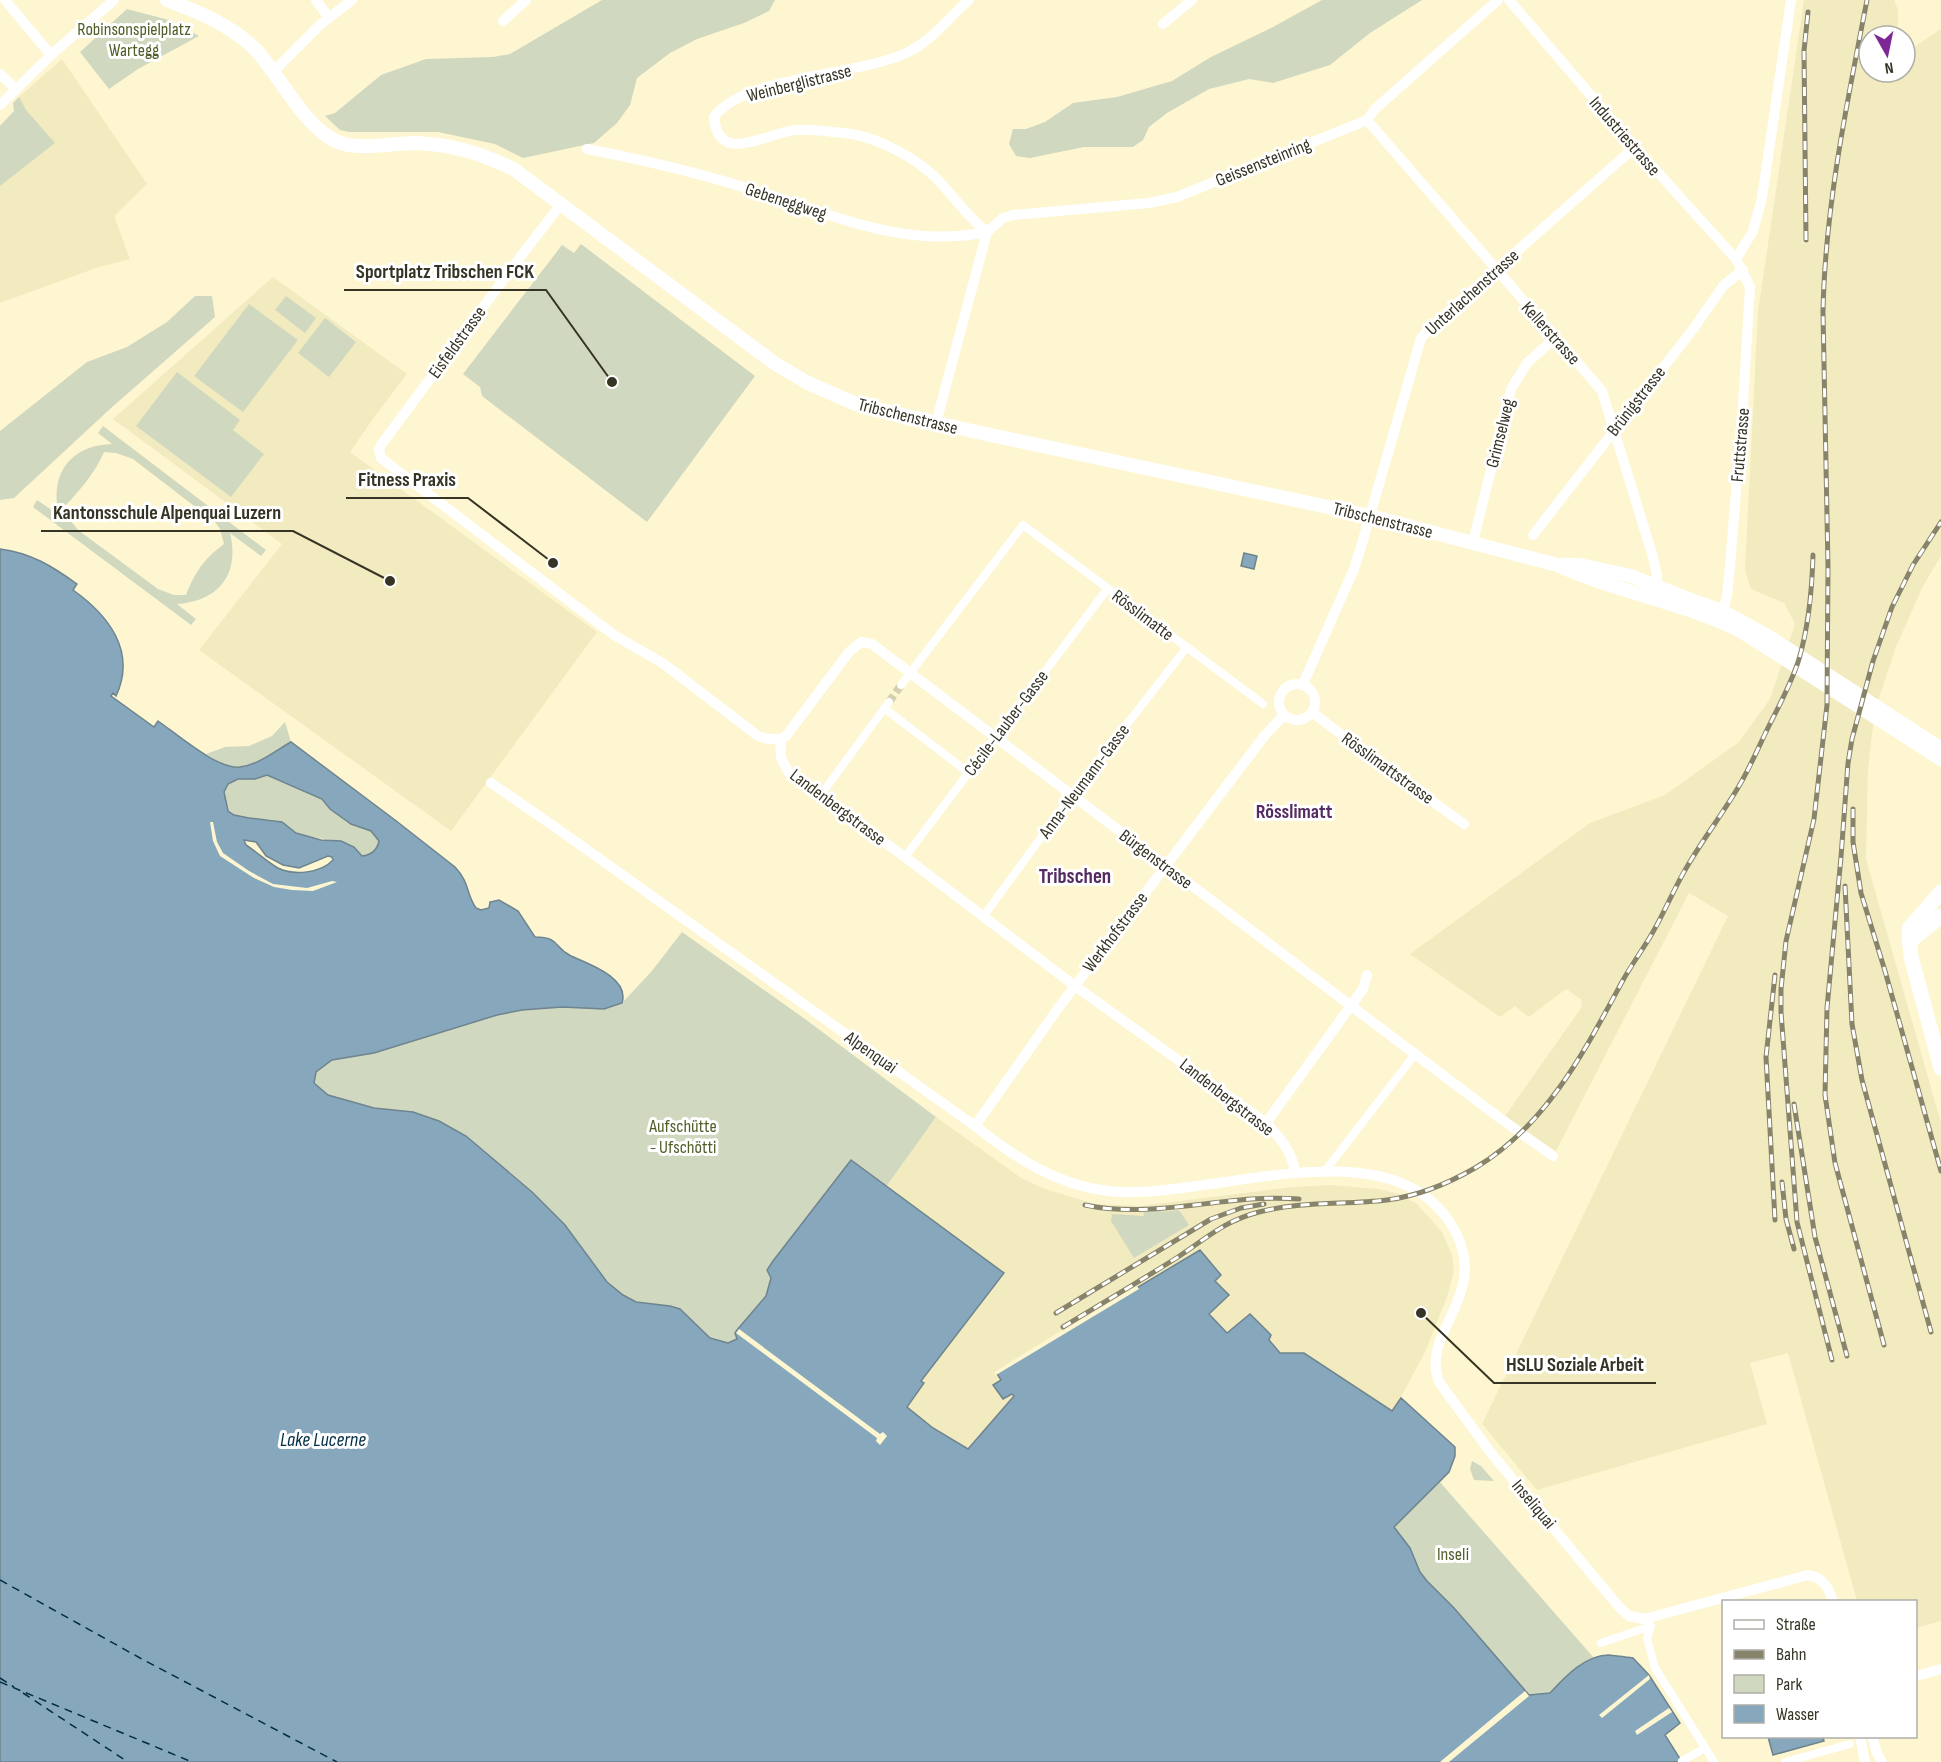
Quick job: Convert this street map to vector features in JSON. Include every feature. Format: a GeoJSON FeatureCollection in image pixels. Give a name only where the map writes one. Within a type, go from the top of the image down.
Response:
{"type":"FeatureCollection","features":[{"type":"Feature","properties":{"kind":"main road"},"geometry":{"type":"LineString","coordinates":[[1940,1061],[1911,957],[1909,942],[1910,929],[1941,892]]}},
{"type":"Feature","properties":{"kind":"main road"},"geometry":{"type":"LineString","coordinates":[[1909,942],[1940,918]]}},
{"type":"Feature","properties":{"kind":"street"},"geometry":{"type":"LineString","coordinates":[[5,0],[51,55]]}},
{"type":"Feature","properties":{"kind":"street"},"geometry":{"type":"LineString","coordinates":[[0,105],[51,55],[114,0]]}},
{"type":"Feature","properties":{"kind":"street"},"geometry":{"type":"LineString","coordinates":[[167,0],[220,23],[242,37],[260,54],[273,72],[328,18],[352,0]]}},
{"type":"Feature","properties":{"kind":"street"},"geometry":{"type":"LineString","coordinates":[[316,0],[328,18]]}},
{"type":"Feature","properties":{"kind":"street"},"geometry":{"type":"LineString","coordinates":[[504,21],[525,0]]}},
{"type":"Feature","properties":{"kind":"street"},"geometry":{"type":"LineString","coordinates":[[1163,24],[1192,0]]}},
{"type":"Feature","properties":{"kind":"street","name":"Geissensteinring"},"geometry":{"type":"LineString","coordinates":[[987,232],[1003,218],[1013,215],[1149,203],[1177,197],[1367,120],[1376,109],[1498,0]]}},
{"type":"Feature","properties":{"kind":"street","name":"Industriestrasse"},"geometry":{"type":"LineString","coordinates":[[1509,0],[1635,147],[1736,259],[1743,270]]}},
{"type":"Feature","properties":{"kind":"street"},"geometry":{"type":"LineString","coordinates":[[1736,259],[1753,231],[1762,198],[1791,0]]}},
{"type":"Feature","properties":{"kind":"street","name":"Weinberglistrasse"},"geometry":{"type":"LineString","coordinates":[[965,1],[940,29],[908,52],[868,67],[798,80],[730,101],[720,108],[714,117],[715,128],[721,138],[730,144],[743,144],[795,130],[868,138],[918,162],[987,232]]}},
{"type":"Feature","properties":{"kind":"street","name":"Tribschenstrasse"},"geometry":{"type":"LineString","coordinates":[[273,72],[310,121],[324,135],[338,142],[351,146],[416,143],[445,146],[479,154],[515,170],[774,363],[808,383],[850,402],[936,423],[1370,516],[1557,565],[1577,574],[1641,594],[1721,616]]}},
{"type":"Feature","properties":{"kind":"street"},"geometry":{"type":"LineString","coordinates":[[0,74],[16,89]]}},
{"type":"Feature","properties":{"kind":"street","name":"Kellerstrasse"},"geometry":{"type":"LineString","coordinates":[[1367,120],[1602,391],[1653,557],[1657,576],[1656,586]]}},
{"type":"Feature","properties":{"kind":"street","name":"Unterlachenstrasse"},"geometry":{"type":"LineString","coordinates":[[1370,516],[1421,338],[1635,147]]}},
{"type":"Feature","properties":{"kind":"street","name":"Gebeneggweg"},"geometry":{"type":"LineString","coordinates":[[587,148],[691,172],[889,233],[961,235],[987,232]]}},
{"type":"Feature","properties":{"kind":"street","name":"Eisfeldstrasse"},"geometry":{"type":"LineString","coordinates":[[562,203],[381,445],[380,454],[383,461],[614,635],[664,664],[758,736],[780,739]]}},
{"type":"Feature","properties":{"kind":"street"},"geometry":{"type":"LineString","coordinates":[[936,423],[987,232]]}},
{"type":"Feature","properties":{"kind":"street","name":"Brünigstrasse"},"geometry":{"type":"LineString","coordinates":[[1533,535],[1694,327],[1723,286],[1743,270]]}},
{"type":"Feature","properties":{"kind":"street","name":"Fruttstrasse"},"geometry":{"type":"LineString","coordinates":[[1721,616],[1727,596],[1750,308],[1750,287],[1743,270]]}},
{"type":"Feature","properties":{"kind":"street","name":"Grimselweg"},"geometry":{"type":"LineString","coordinates":[[1473,542],[1511,389],[1527,363],[1555,338]]}},
{"type":"Feature","properties":{"kind":"street"},"geometry":{"type":"LineString","coordinates":[[1303,684],[1354,569],[1370,516]]}},
{"type":"Feature","properties":{"kind":"street","name":"Rösslimatte"},"geometry":{"type":"LineString","coordinates":[[911,673],[1023,525],[1263,704]]}},
{"type":"Feature","properties":{"kind":"street","name":"Tribschenstrasse"},"geometry":{"type":"LineString","coordinates":[[1557,565],[1580,565],[1631,576],[1721,616],[1741,631],[1769,643],[1886,718]]}},
{"type":"Feature","properties":{"kind":"street","name":"Cécile-Lauber-Gasse"},"geometry":{"type":"LineString","coordinates":[[905,858],[1108,588]]}},
{"type":"Feature","properties":{"kind":"street","name":"Bürgenstrasse"},"geometry":{"type":"LineString","coordinates":[[780,739],[786,736],[849,652],[861,642],[872,644],[1553,1156]]}},
{"type":"Feature","properties":{"kind":"street","name":"Anna-Neumann-Gasse"},"geometry":{"type":"LineString","coordinates":[[983,917],[1072,795],[1186,647]]}},
{"type":"Feature","properties":{"kind":"street"},"geometry":{"type":"LineString","coordinates":[[901,685],[911,673]]}},
{"type":"Feature","properties":{"kind":"street"},"geometry":{"type":"LineString","coordinates":[[1291,684],[1303,684],[1308,687],[1316,701],[1312,712],[1304,719],[1298,720],[1284,715],[1278,702],[1282,690],[1291,684]]}},
{"type":"Feature","properties":{"kind":"street"},"geometry":{"type":"LineString","coordinates":[[820,796],[886,705],[969,773]]}},
{"type":"Feature","properties":{"kind":"street","name":"Rösslimattstrasse"},"geometry":{"type":"LineString","coordinates":[[1312,712],[1464,824]]}},
{"type":"Feature","properties":{"kind":"street","name":"Werkhofstrasse"},"geometry":{"type":"LineString","coordinates":[[975,1126],[1075,986],[1165,866],[1265,735],[1284,715]]}},
{"type":"Feature","properties":{"kind":"street"},"geometry":{"type":"LineString","coordinates":[[1886,718],[1941,749]]}},
{"type":"Feature","properties":{"kind":"street"},"geometry":{"type":"LineString","coordinates":[[1886,718],[1941,759]]}},
{"type":"Feature","properties":{"kind":"street","name":"Landenbergstrasse"},"geometry":{"type":"LineString","coordinates":[[780,739],[781,758],[789,773],[1075,986],[1266,1123],[1285,1144],[1295,1172]]}},
{"type":"Feature","properties":{"kind":"street","name":"Alpenquai"},"geometry":{"type":"LineString","coordinates":[[491,783],[555,826],[975,1126],[1010,1154],[1036,1170],[1067,1182],[1106,1191],[1162,1191],[1295,1172],[1325,1171],[1379,1177],[1407,1185],[1433,1202],[1448,1219],[1463,1254],[1465,1277],[1458,1302],[1436,1351],[1435,1372],[1443,1389]]}},
{"type":"Feature","properties":{"kind":"street"},"geometry":{"type":"LineString","coordinates":[[1266,1123],[1364,989],[1367,975]]}},
{"type":"Feature","properties":{"kind":"street"},"geometry":{"type":"LineString","coordinates":[[1325,1171],[1416,1053]]}},
{"type":"Feature","properties":{"kind":"street","name":"Inseliquai"},"geometry":{"type":"LineString","coordinates":[[1443,1389],[1506,1471],[1629,1616],[1644,1619],[1800,1576],[1815,1576],[1822,1580],[1832,1600]]}},
{"type":"Feature","properties":{"kind":"street"},"geometry":{"type":"LineString","coordinates":[[1601,1643],[1617,1634],[1651,1626],[1647,1638],[1654,1675],[1674,1708],[1714,1762]]}},
{"type":"Feature","properties":{"kind":"street"},"geometry":{"type":"LineString","coordinates":[[1917,1676],[1941,1669]]}},
{"type":"Feature","properties":{"kind":"street"},"geometry":{"type":"LineString","coordinates":[[1860,1738],[1865,1762]]}},
{"type":"Feature","properties":{"kind":"street"},"geometry":{"type":"LineString","coordinates":[[1872,1738],[1882,1762]]}},
{"type":"Feature","properties":{"kind":"street"},"geometry":{"type":"LineString","coordinates":[[1785,1762],[1850,1744]]}},
{"type":"Feature","properties":{"kind":"street"},"geometry":{"type":"LineString","coordinates":[[1682,1761],[1705,1748]]}},
{"type":"Feature","properties":{"kind":"shaded area"},"geometry":{"type":"Polygon","coordinates":[[[1804,0],[1894,0],[1898,10],[1898,24],[1857,24],[1857,84],[1917,84],[1917,45],[1941,29],[1941,556],[1923,586],[1896,647],[1875,710],[1868,769],[1866,859],[1941,1123],[1941,1621],[1917,1628],[1917,1600],[1857,1600],[1788,1353],[1750,1363],[1767,1424],[1537,1490],[1482,1424],[1728,916],[1689,893],[1556,1151],[1503,1119],[1581,1008],[1582,1000],[1566,989],[1529,1017],[1515,1006],[1500,1017],[1410,954],[1590,823],[1665,795],[1739,742],[1770,699],[1795,624],[1784,603],[1751,589],[1745,570],[1758,312],[1804,0]]]}},
{"type":"Feature","properties":{"kind":"shaded area"},"geometry":{"type":"Polygon","coordinates":[[[62,59],[147,184],[114,216],[130,259],[99,267],[0,303],[0,126],[14,111],[13,103],[62,59]]]}},
{"type":"Feature","properties":{"kind":"shaded area"},"geometry":{"type":"Polygon","coordinates":[[[273,277],[407,374],[350,452],[597,632],[451,831],[199,650],[282,544],[113,419],[273,277]]]}},
{"type":"Feature","properties":{"kind":"shaded area"},"geometry":{"type":"Polygon","coordinates":[[[936,1117],[1021,1178],[1045,1189],[1095,1204],[1140,1206],[1292,1187],[1331,1185],[1379,1189],[1399,1194],[1417,1204],[1442,1232],[1452,1255],[1454,1271],[1447,1297],[1425,1352],[1393,1412],[1280,1353],[1269,1340],[1228,1333],[1209,1314],[1215,1281],[1220,1276],[1200,1251],[996,1373],[1001,1380],[1003,1399],[1012,1394],[1014,1396],[969,1449],[933,1428],[906,1408],[923,1384],[921,1381],[1004,1273],[886,1187],[936,1117]]]}},
{"type":"Feature","properties":{"kind":"green space"},"geometry":{"type":"Polygon","coordinates":[[[602,0],[775,0],[769,11],[744,23],[697,39],[670,53],[637,78],[630,105],[617,123],[594,143],[523,158],[495,144],[438,132],[349,132],[340,130],[325,116],[335,113],[381,75],[426,59],[493,57],[510,54],[602,0]]]}},
{"type":"Feature","properties":{"kind":"green space"},"geometry":{"type":"Polygon","coordinates":[[[1322,0],[1422,0],[1370,33],[1330,65],[1273,83],[1249,79],[1209,89],[1167,113],[1149,127],[1143,140],[1133,147],[1084,147],[1030,158],[1016,156],[1009,144],[1013,129],[1026,129],[1045,122],[1073,103],[1117,97],[1172,81],[1211,57],[1322,0]]]}},
{"type":"Feature","properties":{"kind":"green space","name":"Robinsonspielplatz Wartegg"},"geometry":{"type":"Polygon","coordinates":[[[127,9],[169,20],[199,36],[138,69],[109,89],[80,52],[127,9]]]}},
{"type":"Feature","properties":{"kind":"green space"},"geometry":{"type":"Polygon","coordinates":[[[19,97],[26,110],[55,143],[0,186],[0,126],[14,111],[13,103],[19,97]]]}},
{"type":"Feature","properties":{"kind":"green space"},"geometry":{"type":"Polygon","coordinates":[[[581,244],[755,376],[647,522],[482,396],[480,387],[463,374],[562,245],[574,253],[581,244]]]}},
{"type":"Feature","properties":{"kind":"green space"},"geometry":{"type":"Polygon","coordinates":[[[195,296],[212,296],[215,317],[111,408],[14,498],[0,500],[0,431],[87,362],[127,347],[167,322],[195,296]]]}},
{"type":"Feature","properties":{"kind":"green space"},"geometry":{"type":"Polygon","coordinates":[[[286,296],[316,318],[305,333],[275,310],[286,296]]]}},
{"type":"Feature","properties":{"kind":"green space"},"geometry":{"type":"Polygon","coordinates":[[[249,304],[298,340],[243,412],[194,376],[249,304]]]}},
{"type":"Feature","properties":{"kind":"green space"},"geometry":{"type":"Polygon","coordinates":[[[325,318],[356,342],[329,377],[298,353],[325,318]]]}},
{"type":"Feature","properties":{"kind":"green space"},"geometry":{"type":"Polygon","coordinates":[[[177,372],[240,420],[233,430],[264,454],[231,497],[136,426],[177,372]]]}},
{"type":"Feature","properties":{"kind":"green space"},"geometry":{"type":"Polygon","coordinates":[[[103,426],[266,550],[261,556],[230,533],[232,561],[223,583],[204,597],[192,602],[177,604],[196,619],[191,625],[33,507],[37,500],[59,515],[57,487],[66,465],[74,456],[85,450],[112,444],[98,433],[103,426]],[[104,452],[87,480],[65,506],[67,516],[78,530],[158,589],[174,595],[186,595],[201,566],[224,544],[220,529],[215,522],[133,459],[116,453],[104,452]]]}},
{"type":"Feature","properties":{"kind":"green space"},"geometry":{"type":"Polygon","coordinates":[[[285,722],[291,742],[252,764],[243,767],[227,766],[206,754],[225,747],[249,746],[272,736],[285,722]]]}},
{"type":"Feature","properties":{"kind":"green space"},"geometry":{"type":"Polygon","coordinates":[[[267,775],[322,799],[330,809],[351,824],[371,831],[379,841],[377,847],[371,853],[362,856],[346,843],[295,832],[277,821],[244,817],[228,811],[224,792],[228,784],[238,779],[255,779],[267,775]]]}},
{"type":"Feature","properties":{"kind":"green space","name":"Aufschütte - Ufschötti"},"geometry":{"type":"Polygon","coordinates":[[[682,932],[805,1019],[936,1117],[886,1187],[851,1160],[767,1270],[771,1278],[766,1296],[738,1338],[729,1343],[710,1338],[680,1309],[636,1302],[623,1295],[607,1282],[565,1225],[532,1192],[466,1136],[439,1121],[413,1112],[374,1108],[328,1095],[314,1084],[316,1072],[332,1060],[374,1053],[497,1015],[522,1010],[562,1007],[604,1009],[622,1003],[651,972],[682,932]]]}},
{"type":"Feature","properties":{"kind":"green space"},"geometry":{"type":"Polygon","coordinates":[[[1160,1206],[1161,1212],[1179,1210],[1189,1225],[1134,1258],[1111,1221],[1112,1214],[1144,1216],[1143,1207],[1160,1206]]]}},
{"type":"Feature","properties":{"kind":"green space"},"geometry":{"type":"Polygon","coordinates":[[[1472,1461],[1481,1466],[1494,1481],[1474,1480],[1470,1469],[1472,1461]]]}},
{"type":"Feature","properties":{"kind":"green space","name":"Inseli"},"geometry":{"type":"Polygon","coordinates":[[[1439,1481],[1594,1658],[1576,1668],[1550,1693],[1529,1696],[1454,1608],[1427,1581],[1420,1572],[1410,1548],[1394,1527],[1439,1481]]]}},
{"type":"Feature","properties":{"kind":"water","name":"Lake Lucerne"},"geometry":{"type":"Polygon","coordinates":[[[0,549],[41,561],[77,584],[73,590],[108,623],[121,649],[122,680],[116,696],[113,693],[111,696],[154,727],[158,721],[209,757],[221,763],[240,767],[253,764],[291,742],[455,867],[463,878],[476,908],[481,910],[489,908],[490,902],[499,900],[518,911],[535,937],[553,941],[565,953],[606,973],[620,986],[623,994],[622,1003],[604,1009],[562,1007],[522,1010],[497,1015],[374,1053],[332,1060],[316,1072],[314,1083],[328,1095],[374,1108],[413,1112],[439,1121],[466,1136],[532,1192],[565,1225],[607,1282],[623,1295],[636,1302],[680,1309],[710,1338],[728,1343],[737,1339],[735,1333],[737,1330],[766,1296],[771,1278],[767,1270],[773,1261],[851,1160],[1004,1273],[921,1381],[924,1383],[907,1407],[933,1428],[968,1449],[1014,1396],[1012,1394],[1003,1399],[993,1385],[1001,1380],[996,1372],[1200,1250],[1221,1275],[1215,1281],[1229,1295],[1209,1314],[1227,1333],[1250,1314],[1271,1335],[1269,1340],[1280,1353],[1304,1353],[1392,1411],[1401,1398],[1455,1447],[1455,1456],[1449,1472],[1394,1527],[1410,1548],[1420,1572],[1427,1581],[1454,1608],[1529,1695],[1550,1693],[1576,1668],[1600,1656],[1633,1658],[1649,1675],[1680,1723],[1665,1735],[1682,1762],[0,1762],[0,549]],[[267,775],[255,779],[238,779],[228,784],[224,792],[228,811],[234,815],[282,822],[296,833],[321,840],[341,841],[354,847],[362,856],[375,849],[379,841],[371,831],[351,824],[330,809],[322,799],[267,775]],[[244,840],[246,845],[274,866],[292,872],[307,872],[322,868],[333,860],[328,856],[299,868],[283,865],[266,856],[256,842],[244,840]]]}},
{"type":"Feature","properties":{"kind":"water"},"geometry":{"type":"Polygon","coordinates":[[[1244,553],[1257,556],[1254,569],[1241,566],[1244,553]]]}},
{"type":"Feature","properties":{"kind":"water"},"geometry":{"type":"Polygon","coordinates":[[[1768,1738],[1823,1738],[1824,1741],[1773,1755],[1768,1738]]]}},
{"type":"Feature","properties":{"kind":"pier"},"geometry":{"type":"Polygon","coordinates":[[[210,822],[213,822],[217,842],[223,853],[273,884],[307,888],[332,881],[337,882],[313,891],[292,890],[274,887],[254,878],[220,856],[213,841],[210,822]]]}},
{"type":"Feature","properties":{"kind":"pier"},"geometry":{"type":"Polygon","coordinates":[[[1136,1285],[1139,1289],[996,1375],[994,1372],[1136,1285]]]}},
{"type":"Feature","properties":{"kind":"pier"},"geometry":{"type":"Polygon","coordinates":[[[739,1329],[880,1434],[883,1432],[887,1436],[880,1445],[876,1441],[877,1438],[736,1333],[739,1329]]]}},
{"type":"Feature","properties":{"kind":"pier"},"geometry":{"type":"Polygon","coordinates":[[[1649,1675],[1650,1679],[1602,1718],[1599,1715],[1649,1675]]]}},
{"type":"Feature","properties":{"kind":"pier"},"geometry":{"type":"Polygon","coordinates":[[[1525,1691],[1529,1696],[1449,1762],[1440,1762],[1525,1691]]]}},
{"type":"Feature","properties":{"kind":"pier"},"geometry":{"type":"Polygon","coordinates":[[[1669,1708],[1672,1712],[1637,1735],[1635,1731],[1669,1708]]]}},
{"type":"Feature","properties":{"kind":"ferry route"},"geometry":{"type":"LineString","coordinates":[[0,1580],[140,1658],[337,1762]]}},
{"type":"Feature","properties":{"kind":"ferry route"},"geometry":{"type":"LineString","coordinates":[[0,1678],[14,1687]]}},
{"type":"Feature","properties":{"kind":"ferry route"},"geometry":{"type":"LineString","coordinates":[[0,1682],[192,1762]]}},
{"type":"Feature","properties":{"kind":"ferry route"},"geometry":{"type":"LineString","coordinates":[[23,1693],[128,1762]]}},
{"type":"Feature","properties":{"kind":"tunnel"},"geometry":{"type":"LineString","coordinates":[[889,702],[901,685]]}},
{"type":"Feature","properties":{"kind":"railway"},"geometry":{"type":"LineString","coordinates":[[1832,1360],[1797,1222],[1781,989],[1786,941],[1814,819],[1827,705],[1828,567],[1823,312],[1825,273],[1838,155],[1867,0]]}},
{"type":"Feature","properties":{"kind":"railway"},"geometry":{"type":"LineString","coordinates":[[1806,240],[1804,51],[1808,12]]}},
{"type":"Feature","properties":{"kind":"railway"},"geometry":{"type":"LineString","coordinates":[[1884,1345],[1835,1163],[1825,1095],[1827,1008],[1852,739],[1873,661],[1892,607],[1913,565],[1941,522]]}},
{"type":"Feature","properties":{"kind":"railway"},"geometry":{"type":"LineString","coordinates":[[1063,1327],[1236,1220],[1275,1209],[1387,1200],[1422,1192],[1475,1168],[1523,1131],[1543,1109],[1578,1061],[1625,976],[1655,928],[1688,865],[1750,767],[1788,688],[1799,659],[1809,607],[1813,555]]}},
{"type":"Feature","properties":{"kind":"railway"},"geometry":{"type":"LineString","coordinates":[[1853,809],[1853,842],[1861,893],[1941,1171]]}},
{"type":"Feature","properties":{"kind":"railway"},"geometry":{"type":"LineString","coordinates":[[1845,886],[1852,1024],[1862,1080],[1931,1332]]}},
{"type":"Feature","properties":{"kind":"railway"},"geometry":{"type":"LineString","coordinates":[[1775,975],[1766,1057],[1775,1220]]}},
{"type":"Feature","properties":{"kind":"railway"},"geometry":{"type":"LineString","coordinates":[[1794,1104],[1815,1237],[1847,1356]]}},
{"type":"Feature","properties":{"kind":"railway"},"geometry":{"type":"LineString","coordinates":[[1782,1182],[1786,1219],[1794,1249]]}},
{"type":"Feature","properties":{"kind":"railway"},"geometry":{"type":"LineString","coordinates":[[1085,1205],[1138,1210],[1272,1198],[1299,1199]]}},
{"type":"Feature","properties":{"kind":"railway"},"geometry":{"type":"LineString","coordinates":[[1056,1313],[1211,1219],[1241,1208],[1264,1204]]}},
{"type":"Feature","properties":{"kind":"place","name":"Sportplatz Tribschen FCK"},"geometry":{"type":"Point","coordinates":[612,382]}},
{"type":"Feature","properties":{"kind":"place","name":"Fitness Praxis"},"geometry":{"type":"Point","coordinates":[553,563]}},
{"type":"Feature","properties":{"kind":"place","name":"Kantonsschule Alpenquai Luzern"},"geometry":{"type":"Point","coordinates":[390,581]}},
{"type":"Feature","properties":{"kind":"place","name":"HSLU Soziale Arbeit"},"geometry":{"type":"Point","coordinates":[1421,1313]}},
{"type":"Feature","properties":{"kind":"district","name":"Rösslimatt"},"geometry":{"type":"Point","coordinates":[1294,811]}},
{"type":"Feature","properties":{"kind":"district","name":"Tribschen"},"geometry":{"type":"Point","coordinates":[1075,876]}}]}
